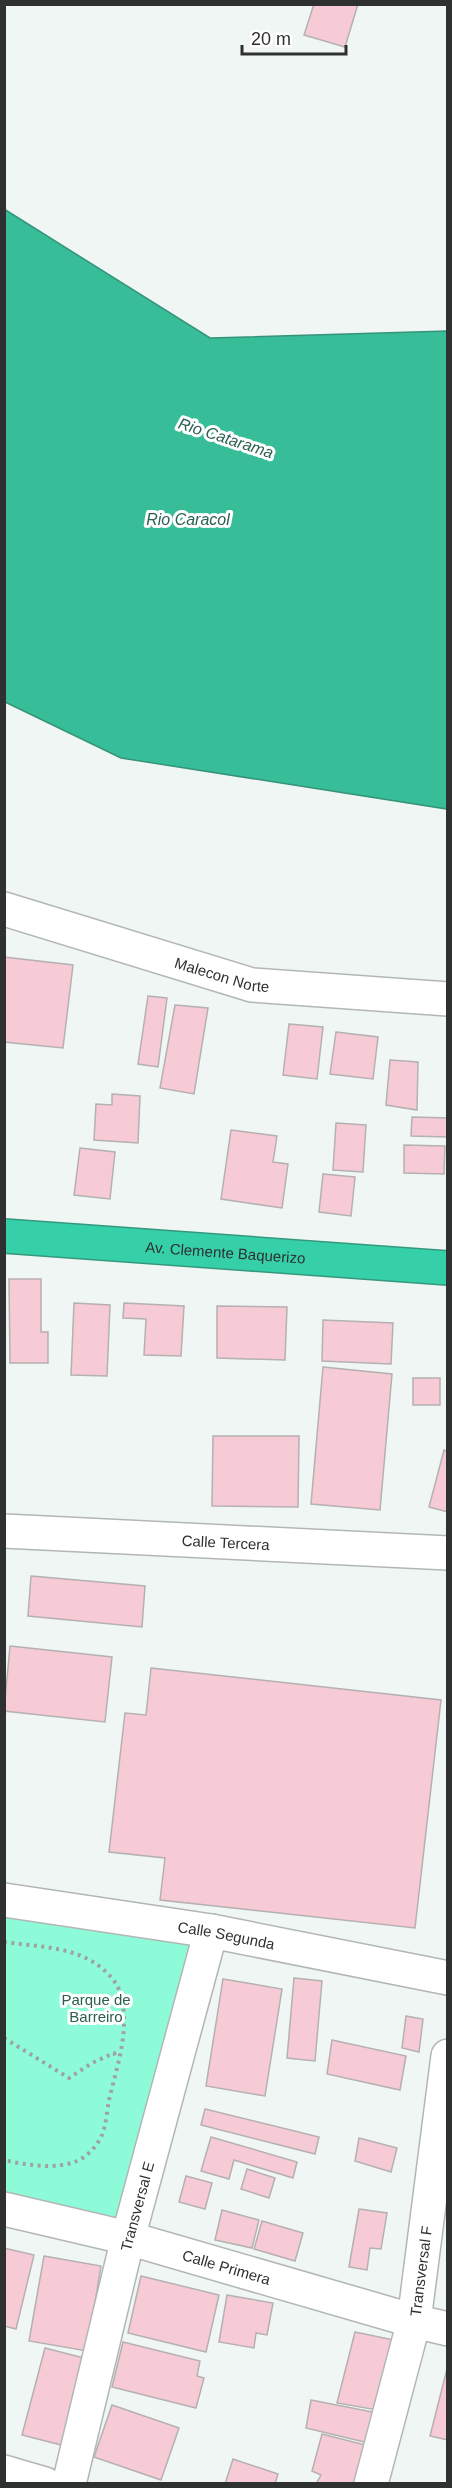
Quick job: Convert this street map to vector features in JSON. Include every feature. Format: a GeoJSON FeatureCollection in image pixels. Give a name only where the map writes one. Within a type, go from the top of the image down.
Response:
{"type":"FeatureCollection","features":[{"type":"Feature","properties":{"kind":"highway","name":"Av. Clemente Baquerizo"},"geometry":{"type":"LineString","coordinates":[[4,1236],[447,1268]]}},
{"type":"Feature","properties":{"kind":"street","name":"Malecon Norte"},"geometry":{"type":"LineString","coordinates":[[4,909],[252,985],[447,999]]}},
{"type":"Feature","properties":{"kind":"street","name":"Calle Tercera"},"geometry":{"type":"LineString","coordinates":[[4,1531],[447,1553]]}},
{"type":"Feature","properties":{"kind":"street","name":"Calle Segunda"},"geometry":{"type":"LineString","coordinates":[[4,1900],[211,1931],[447,1978]]}},
{"type":"Feature","properties":{"kind":"street","name":"Transversal E"},"geometry":{"type":"LineString","coordinates":[[69,2484],[128,2238],[211,1931]]}},
{"type":"Feature","properties":{"kind":"street","name":"Transversal F"},"geometry":{"type":"LineString","coordinates":[[371,2484],[414,2321],[447,2056]]}},
{"type":"Feature","properties":{"kind":"street","name":"Calle Primera"},"geometry":{"type":"LineString","coordinates":[[4,2209],[128,2238],[447,2329]]}},
{"type":"Feature","properties":{"kind":"street"},"geometry":{"type":"LineString","coordinates":[[4,2472],[45,2484]]}},
{"type":"Feature","properties":{"kind":"path"},"geometry":{"type":"LineString","coordinates":[[4,1942],[71,1951],[94,1963],[119,1988],[124,2013],[124,2034],[102,2136],[90,2152],[76,2162],[55,2165],[39,2166],[4,2160]]}},
{"type":"Feature","properties":{"kind":"path"},"geometry":{"type":"LineString","coordinates":[[4,2038],[69,2078],[92,2063],[114,2053],[118,2060]]}},
{"type":"Feature","properties":{"kind":"green space","name":"Parque de Barreiro"},"geometry":{"type":"Polygon","coordinates":[[[5,1900],[211,1931],[128,2238],[5,2208],[5,1900]]]}},
{"type":"Feature","properties":{"kind":"water","name":"Rio Caracol"},"geometry":{"type":"Polygon","coordinates":[[[4,209],[210,338],[447,331],[447,809],[121,758],[5,702],[4,209]]]}},
{"type":"Feature","properties":{"kind":"building"},"geometry":{"type":"Polygon","coordinates":[[[314,4],[358,4],[345,47],[304,35],[314,4]]]}},
{"type":"Feature","properties":{"kind":"building"},"geometry":{"type":"Polygon","coordinates":[[[4,957],[73,965],[63,1048],[4,1042],[4,957]]]}},
{"type":"Feature","properties":{"kind":"building"},"geometry":{"type":"Polygon","coordinates":[[[148,996],[167,998],[158,1067],[138,1064],[148,996]]]}},
{"type":"Feature","properties":{"kind":"building"},"geometry":{"type":"Polygon","coordinates":[[[175,1005],[208,1008],[194,1094],[160,1088],[175,1005]]]}},
{"type":"Feature","properties":{"kind":"building"},"geometry":{"type":"Polygon","coordinates":[[[289,1024],[323,1027],[317,1079],[283,1075],[289,1024]]]}},
{"type":"Feature","properties":{"kind":"building"},"geometry":{"type":"Polygon","coordinates":[[[336,1032],[378,1037],[373,1079],[330,1074],[336,1032]]]}},
{"type":"Feature","properties":{"kind":"building"},"geometry":{"type":"Polygon","coordinates":[[[390,1060],[418,1062],[417,1110],[386,1105],[390,1060]]]}},
{"type":"Feature","properties":{"kind":"building"},"geometry":{"type":"Polygon","coordinates":[[[112,1094],[140,1096],[138,1143],[94,1140],[96,1104],[112,1105],[112,1094]]]}},
{"type":"Feature","properties":{"kind":"building"},"geometry":{"type":"Polygon","coordinates":[[[412,1117],[448,1118],[448,1137],[411,1136],[412,1117]]]}},
{"type":"Feature","properties":{"kind":"building"},"geometry":{"type":"Polygon","coordinates":[[[336,1123],[366,1125],[363,1172],[333,1170],[336,1123]]]}},
{"type":"Feature","properties":{"kind":"building"},"geometry":{"type":"Polygon","coordinates":[[[231,1130],[277,1136],[273,1162],[288,1164],[282,1208],[221,1199],[231,1130]]]}},
{"type":"Feature","properties":{"kind":"building"},"geometry":{"type":"Polygon","coordinates":[[[404,1145],[445,1146],[444,1174],[404,1173],[404,1145]]]}},
{"type":"Feature","properties":{"kind":"building"},"geometry":{"type":"Polygon","coordinates":[[[80,1148],[115,1152],[110,1199],[74,1195],[80,1148]]]}},
{"type":"Feature","properties":{"kind":"building"},"geometry":{"type":"Polygon","coordinates":[[[323,1174],[355,1177],[351,1216],[319,1212],[323,1174]]]}},
{"type":"Feature","properties":{"kind":"building"},"geometry":{"type":"Polygon","coordinates":[[[9,1279],[41,1279],[41,1332],[48,1332],[48,1363],[10,1363],[9,1279]]]}},
{"type":"Feature","properties":{"kind":"building"},"geometry":{"type":"Polygon","coordinates":[[[74,1303],[110,1305],[107,1376],[71,1375],[74,1303]]]}},
{"type":"Feature","properties":{"kind":"building"},"geometry":{"type":"Polygon","coordinates":[[[124,1303],[184,1306],[181,1356],[144,1355],[146,1319],[123,1318],[124,1303]]]}},
{"type":"Feature","properties":{"kind":"building"},"geometry":{"type":"Polygon","coordinates":[[[217,1306],[287,1307],[285,1360],[217,1358],[217,1306]]]}},
{"type":"Feature","properties":{"kind":"building"},"geometry":{"type":"Polygon","coordinates":[[[323,1320],[393,1323],[391,1364],[322,1361],[323,1320]]]}},
{"type":"Feature","properties":{"kind":"building"},"geometry":{"type":"Polygon","coordinates":[[[323,1367],[392,1374],[380,1510],[311,1504],[323,1367]]]}},
{"type":"Feature","properties":{"kind":"building"},"geometry":{"type":"Polygon","coordinates":[[[413,1378],[440,1378],[440,1405],[413,1405],[413,1378]]]}},
{"type":"Feature","properties":{"kind":"building"},"geometry":{"type":"Polygon","coordinates":[[[213,1436],[299,1436],[298,1507],[212,1506],[213,1436]]]}},
{"type":"Feature","properties":{"kind":"building"},"geometry":{"type":"Polygon","coordinates":[[[444,1450],[448,1452],[448,1512],[429,1507],[444,1450]]]}},
{"type":"Feature","properties":{"kind":"building"},"geometry":{"type":"Polygon","coordinates":[[[31,1576],[145,1586],[142,1627],[28,1616],[31,1576]]]}},
{"type":"Feature","properties":{"kind":"building"},"geometry":{"type":"Polygon","coordinates":[[[10,1646],[112,1657],[105,1722],[4,1711],[10,1646]]]}},
{"type":"Feature","properties":{"kind":"building"},"geometry":{"type":"Polygon","coordinates":[[[151,1668],[441,1700],[415,1928],[160,1900],[165,1858],[109,1852],[125,1713],[146,1715],[151,1668]]]}},
{"type":"Feature","properties":{"kind":"building"},"geometry":{"type":"Polygon","coordinates":[[[294,1978],[322,1981],[315,2061],[287,2058],[294,1978]]]}},
{"type":"Feature","properties":{"kind":"building"},"geometry":{"type":"Polygon","coordinates":[[[223,1979],[282,1989],[265,2096],[206,2086],[223,1979]]]}},
{"type":"Feature","properties":{"kind":"building"},"geometry":{"type":"Polygon","coordinates":[[[406,2016],[423,2019],[419,2052],[402,2048],[406,2016]]]}},
{"type":"Feature","properties":{"kind":"building"},"geometry":{"type":"Polygon","coordinates":[[[332,2040],[406,2056],[400,2090],[327,2074],[332,2040]]]}},
{"type":"Feature","properties":{"kind":"building"},"geometry":{"type":"Polygon","coordinates":[[[205,2109],[319,2137],[315,2154],[201,2125],[205,2109]]]}},
{"type":"Feature","properties":{"kind":"building"},"geometry":{"type":"Polygon","coordinates":[[[211,2137],[297,2162],[293,2178],[234,2160],[229,2179],[201,2171],[211,2137]]]}},
{"type":"Feature","properties":{"kind":"building"},"geometry":{"type":"Polygon","coordinates":[[[359,2138],[397,2148],[391,2172],[355,2161],[359,2138]]]}},
{"type":"Feature","properties":{"kind":"building"},"geometry":{"type":"Polygon","coordinates":[[[247,2169],[275,2178],[269,2198],[241,2189],[247,2169]]]}},
{"type":"Feature","properties":{"kind":"building"},"geometry":{"type":"Polygon","coordinates":[[[186,2176],[212,2183],[205,2209],[179,2202],[186,2176]]]}},
{"type":"Feature","properties":{"kind":"building"},"geometry":{"type":"Polygon","coordinates":[[[359,2209],[387,2213],[381,2249],[370,2248],[367,2270],[349,2267],[359,2209]]]}},
{"type":"Feature","properties":{"kind":"building"},"geometry":{"type":"Polygon","coordinates":[[[222,2210],[259,2220],[252,2248],[215,2240],[222,2210]]]}},
{"type":"Feature","properties":{"kind":"building"},"geometry":{"type":"Polygon","coordinates":[[[262,2221],[303,2233],[295,2261],[254,2249],[262,2221]]]}},
{"type":"Feature","properties":{"kind":"building"},"geometry":{"type":"Polygon","coordinates":[[[4,2248],[34,2255],[16,2329],[4,2326],[4,2248]]]}},
{"type":"Feature","properties":{"kind":"building"},"geometry":{"type":"Polygon","coordinates":[[[44,2256],[101,2266],[87,2351],[29,2341],[44,2256]]]}},
{"type":"Feature","properties":{"kind":"building"},"geometry":{"type":"Polygon","coordinates":[[[141,2276],[219,2295],[206,2352],[128,2333],[141,2276]]]}},
{"type":"Feature","properties":{"kind":"building"},"geometry":{"type":"Polygon","coordinates":[[[227,2295],[273,2303],[267,2335],[256,2333],[254,2348],[219,2342],[227,2295]]]}},
{"type":"Feature","properties":{"kind":"building"},"geometry":{"type":"Polygon","coordinates":[[[355,2332],[394,2340],[377,2410],[337,2403],[355,2332]]]}},
{"type":"Feature","properties":{"kind":"building"},"geometry":{"type":"Polygon","coordinates":[[[123,2342],[200,2361],[197,2376],[204,2378],[196,2408],[112,2387],[123,2342]]]}},
{"type":"Feature","properties":{"kind":"building"},"geometry":{"type":"Polygon","coordinates":[[[45,2348],[88,2359],[65,2446],[22,2435],[45,2348]]]}},
{"type":"Feature","properties":{"kind":"building"},"geometry":{"type":"Polygon","coordinates":[[[448,2365],[448,2440],[430,2436],[448,2365]]]}},
{"type":"Feature","properties":{"kind":"building"},"geometry":{"type":"Polygon","coordinates":[[[311,2400],[383,2414],[377,2445],[306,2428],[311,2400]]]}},
{"type":"Feature","properties":{"kind":"building"},"geometry":{"type":"Polygon","coordinates":[[[112,2405],[179,2428],[161,2480],[94,2457],[112,2405]]]}},
{"type":"Feature","properties":{"kind":"building"},"geometry":{"type":"Polygon","coordinates":[[[322,2434],[377,2448],[367,2484],[316,2484],[321,2475],[312,2471],[322,2434]]]}},
{"type":"Feature","properties":{"kind":"building"},"geometry":{"type":"Polygon","coordinates":[[[233,2459],[278,2474],[275,2484],[225,2484],[233,2459]]]}},
{"type":"Feature","properties":{"kind":"water label","name":"Rio Catarama"},"geometry":{"type":"Point","coordinates":[226,438]}}]}
